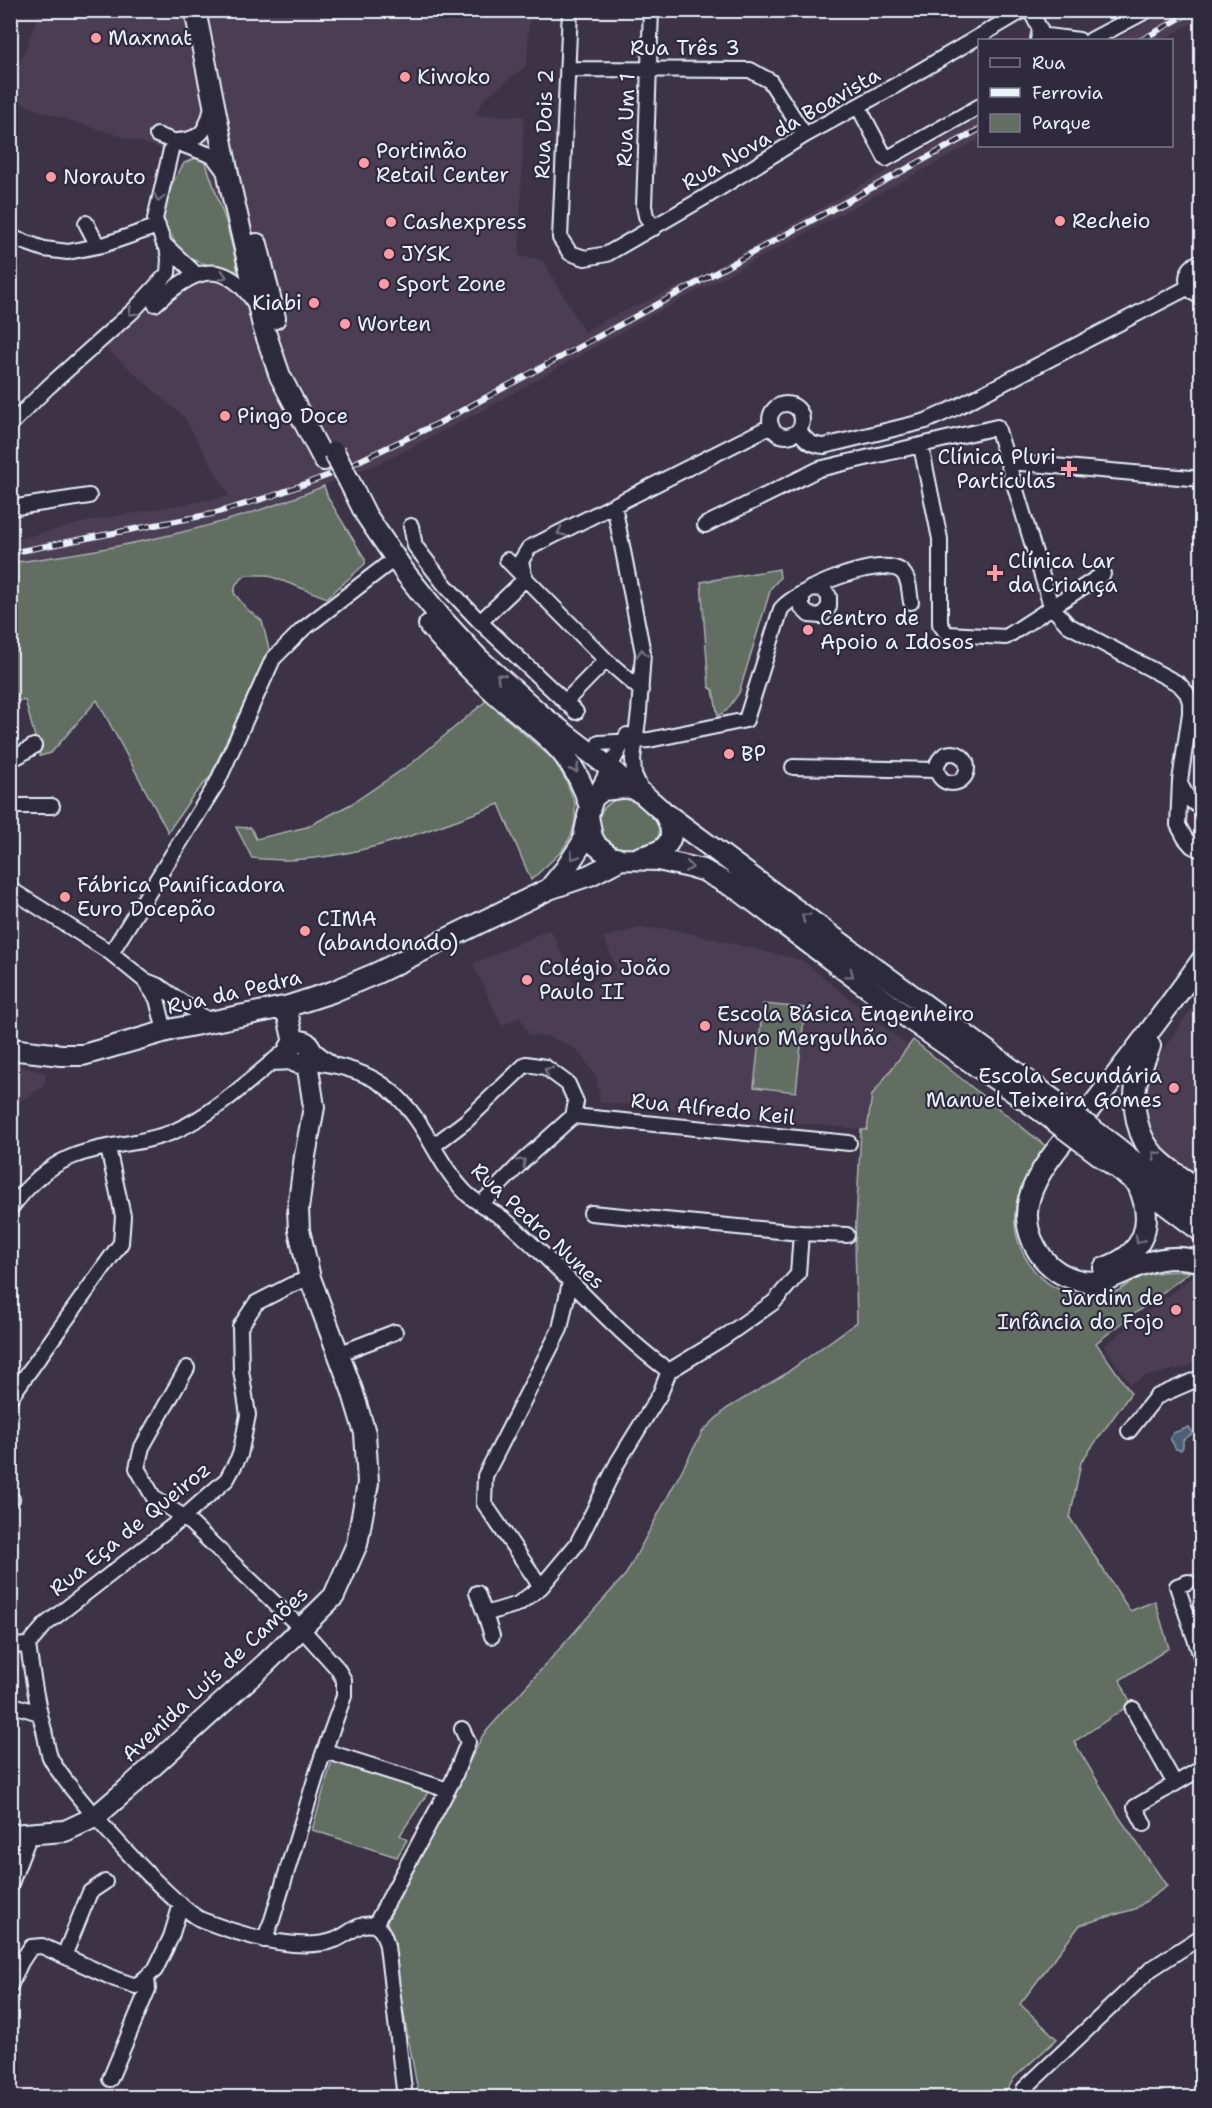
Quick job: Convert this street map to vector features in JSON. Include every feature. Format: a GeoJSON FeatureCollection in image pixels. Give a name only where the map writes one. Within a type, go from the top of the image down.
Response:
{"type":"FeatureCollection","features":[{"type":"Feature","properties":{"kind":"main road"},"geometry":{"type":"LineString","coordinates":[[195,10],[229,179],[259,310],[280,376],[329,456]]}},
{"type":"Feature","properties":{"kind":"main road"},"geometry":{"type":"LineString","coordinates":[[207,10],[249,214],[276,322],[299,387],[369,542],[432,627],[470,669],[562,751],[576,770],[591,807],[592,837],[597,846],[610,856],[658,860],[703,870],[740,891],[912,1021],[1048,1106]]}},
{"type":"Feature","properties":{"kind":"main road"},"geometry":{"type":"LineString","coordinates":[[343,483],[406,574],[442,619],[478,658],[573,741],[1048,1106],[1202,1216]]}},
{"type":"Feature","properties":{"kind":"main road"},"geometry":{"type":"LineString","coordinates":[[549,890],[583,842],[591,807],[603,790],[637,790]]}},
{"type":"Feature","properties":{"kind":"main road"},"geometry":{"type":"LineString","coordinates":[[626,859],[651,855],[667,846],[672,831],[669,821],[661,810]]}},
{"type":"Feature","properties":{"kind":"main road","name":"Rua da Pedra"},"geometry":{"type":"LineString","coordinates":[[10,1049],[61,1055],[83,1055],[165,1031],[286,1007],[369,977],[549,890],[626,859]]}},
{"type":"Feature","properties":{"kind":"main road"},"geometry":{"type":"LineString","coordinates":[[1202,960],[1052,1158],[1034,1186],[1030,1196],[1027,1220],[1033,1242],[1045,1260],[1053,1268],[1075,1279],[1102,1281],[1143,1264],[1162,1259],[1178,1258],[1202,1262]]}},
{"type":"Feature","properties":{"kind":"main road"},"geometry":{"type":"LineString","coordinates":[[1138,1185],[1145,1201],[1147,1216],[1145,1231],[1131,1254],[1118,1263],[1100,1270],[1079,1269],[1055,1255],[1041,1231],[1038,1217],[1039,1203],[1046,1186],[1202,973]]}},
{"type":"Feature","properties":{"kind":"main road","name":"Avenida Luís de Camões"},"geometry":{"type":"LineString","coordinates":[[10,1835],[65,1831],[94,1816],[250,1678],[334,1596],[357,1544],[368,1483],[365,1433],[310,1278],[299,1230],[298,1209],[304,1156],[314,1107],[286,1007]]}},
{"type":"Feature","properties":{"kind":"main road"},"geometry":{"type":"LineString","coordinates":[[1150,1046],[1137,1079],[1135,1095],[1139,1130],[1145,1143],[1157,1158],[1202,1191]]}},
{"type":"Feature","properties":{"kind":"main road"},"geometry":{"type":"LineString","coordinates":[[1109,1151],[1138,1185],[1202,1232]]}},
{"type":"Feature","properties":{"kind":"street","name":"Rua Dois 2"},"geometry":{"type":"LineString","coordinates":[[560,238],[570,10]]}},
{"type":"Feature","properties":{"kind":"street","name":"Rua Um 1"},"geometry":{"type":"LineString","coordinates":[[651,10],[644,206],[646,216],[654,228]]}},
{"type":"Feature","properties":{"kind":"street","name":"Rua Nova da Boavista"},"geometry":{"type":"LineString","coordinates":[[560,238],[570,253],[585,258],[608,254],[805,135],[1024,10]]}},
{"type":"Feature","properties":{"kind":"street"},"geometry":{"type":"LineString","coordinates":[[1030,10],[1040,29],[1038,38],[1058,39]]}},
{"type":"Feature","properties":{"kind":"street"},"geometry":{"type":"LineString","coordinates":[[1093,39],[1148,10]]}},
{"type":"Feature","properties":{"kind":"street","name":"Rua Três 3"},"geometry":{"type":"LineString","coordinates":[[567,69],[750,70],[770,81],[805,135]]}},
{"type":"Feature","properties":{"kind":"street"},"geometry":{"type":"LineString","coordinates":[[173,141],[194,139],[202,133],[208,125],[213,102]]}},
{"type":"Feature","properties":{"kind":"street"},"geometry":{"type":"LineString","coordinates":[[858,106],[886,159],[978,107]]}},
{"type":"Feature","properties":{"kind":"street"},"geometry":{"type":"LineString","coordinates":[[157,135],[213,156],[221,164],[229,179]]}},
{"type":"Feature","properties":{"kind":"street"},"geometry":{"type":"LineString","coordinates":[[10,425],[48,387],[134,311],[168,273],[167,247],[155,219],[173,141]]}},
{"type":"Feature","properties":{"kind":"street"},"geometry":{"type":"LineString","coordinates":[[86,223],[98,246]]}},
{"type":"Feature","properties":{"kind":"street"},"geometry":{"type":"LineString","coordinates":[[10,234],[16,239],[44,249],[68,252],[98,246],[158,226]]}},
{"type":"Feature","properties":{"kind":"street"},"geometry":{"type":"LineString","coordinates":[[167,247],[196,274]]}},
{"type":"Feature","properties":{"kind":"street"},"geometry":{"type":"LineString","coordinates":[[1202,261],[1192,266],[1186,280],[1193,293],[1202,297]]}},
{"type":"Feature","properties":{"kind":"street"},"geometry":{"type":"LineString","coordinates":[[155,304],[176,285],[196,274],[209,272],[236,281],[246,290],[259,310]]}},
{"type":"Feature","properties":{"kind":"street"},"geometry":{"type":"LineString","coordinates":[[799,430],[806,441],[813,445],[824,446],[926,421],[1188,287]]}},
{"type":"Feature","properties":{"kind":"street"},"geometry":{"type":"LineString","coordinates":[[783,404],[796,407],[802,415],[802,425],[799,430],[790,436],[777,434],[771,426],[771,416],[774,410],[783,404]]}},
{"type":"Feature","properties":{"kind":"street"},"geometry":{"type":"LineString","coordinates":[[525,579],[521,561],[529,548],[771,426]]}},
{"type":"Feature","properties":{"kind":"street"},"geometry":{"type":"LineString","coordinates":[[705,525],[819,469],[998,427],[1051,606],[1068,625],[1172,679],[1187,693],[1190,713],[1180,781],[1179,815],[1181,833],[1192,846],[1201,852]]}},
{"type":"Feature","properties":{"kind":"street"},"geometry":{"type":"LineString","coordinates":[[921,446],[940,539],[940,624],[947,634],[1006,637],[1103,574]]}},
{"type":"Feature","properties":{"kind":"street"},"geometry":{"type":"LineString","coordinates":[[1008,462],[1202,479]]}},
{"type":"Feature","properties":{"kind":"street"},"geometry":{"type":"LineString","coordinates":[[10,508],[89,496]]}},
{"type":"Feature","properties":{"kind":"street"},"geometry":{"type":"LineString","coordinates":[[591,807],[610,768],[629,741],[639,712],[641,690],[643,653],[614,505]]}},
{"type":"Feature","properties":{"kind":"street"},"geometry":{"type":"LineString","coordinates":[[411,526],[415,546],[445,585],[480,622],[571,707],[606,660]]}},
{"type":"Feature","properties":{"kind":"street"},"geometry":{"type":"LineString","coordinates":[[507,560],[606,660],[641,690]]}},
{"type":"Feature","properties":{"kind":"street"},"geometry":{"type":"LineString","coordinates":[[111,953],[217,783],[273,659],[302,630],[386,566]]}},
{"type":"Feature","properties":{"kind":"street"},"geometry":{"type":"LineString","coordinates":[[573,741],[588,744],[629,741],[746,720],[777,616],[786,603],[834,578],[857,571],[887,567],[901,571],[906,578],[911,602]]}},
{"type":"Feature","properties":{"kind":"street"},"geometry":{"type":"LineString","coordinates":[[480,622],[525,579]]}},
{"type":"Feature","properties":{"kind":"street"},"geometry":{"type":"LineString","coordinates":[[599,743],[614,736],[639,712]]}},
{"type":"Feature","properties":{"kind":"street"},"geometry":{"type":"LineString","coordinates":[[629,741],[637,790]]}},
{"type":"Feature","properties":{"kind":"street"},"geometry":{"type":"LineString","coordinates":[[10,757],[18,756],[34,746]]}},
{"type":"Feature","properties":{"kind":"street"},"geometry":{"type":"LineString","coordinates":[[793,767],[937,770]]}},
{"type":"Feature","properties":{"kind":"street"},"geometry":{"type":"LineString","coordinates":[[1180,781],[1184,795],[1193,804],[1202,808]]}},
{"type":"Feature","properties":{"kind":"street"},"geometry":{"type":"LineString","coordinates":[[10,806],[52,806]]}},
{"type":"Feature","properties":{"kind":"street"},"geometry":{"type":"LineString","coordinates":[[1179,815],[1202,813]]}},
{"type":"Feature","properties":{"kind":"street"},"geometry":{"type":"LineString","coordinates":[[10,890],[111,953],[144,980],[157,999],[165,1031]]}},
{"type":"Feature","properties":{"kind":"street"},"geometry":{"type":"LineString","coordinates":[[144,980],[159,986],[209,1021]]}},
{"type":"Feature","properties":{"kind":"street"},"geometry":{"type":"LineString","coordinates":[[10,1209],[43,1174],[68,1158],[173,1132],[204,1116],[270,1063],[300,1055]]}},
{"type":"Feature","properties":{"kind":"street","name":"Rua Pedro Nunes"},"geometry":{"type":"LineString","coordinates":[[300,1055],[367,1074],[390,1089],[406,1105],[444,1165],[467,1194],[506,1221],[627,1338],[669,1371]]}},
{"type":"Feature","properties":{"kind":"street"},"geometry":{"type":"LineString","coordinates":[[433,1146],[465,1121],[526,1064],[545,1067],[568,1084],[576,1102],[573,1116],[481,1204]]}},
{"type":"Feature","properties":{"kind":"street","name":"Rua Alfredo Keil"},"geometry":{"type":"LineString","coordinates":[[573,1116],[849,1143]]}},
{"type":"Feature","properties":{"kind":"street"},"geometry":{"type":"LineString","coordinates":[[10,1398],[122,1243],[123,1216],[108,1148]]}},
{"type":"Feature","properties":{"kind":"street"},"geometry":{"type":"LineString","coordinates":[[591,1213],[801,1233],[847,1235]]}},
{"type":"Feature","properties":{"kind":"street"},"geometry":{"type":"LineString","coordinates":[[485,1614],[518,1604],[541,1587],[576,1544],[618,1462],[660,1394],[669,1371],[723,1338],[774,1302],[798,1274],[801,1233]]}},
{"type":"Feature","properties":{"kind":"street","name":"Rua Eça de Queiroz"},"geometry":{"type":"LineString","coordinates":[[28,1645],[46,1624],[184,1516],[227,1479],[240,1455],[248,1415],[241,1370],[240,1326],[256,1303],[310,1278]]}},
{"type":"Feature","properties":{"kind":"street"},"geometry":{"type":"LineString","coordinates":[[541,1587],[484,1503],[485,1476],[560,1329],[570,1282]]}},
{"type":"Feature","properties":{"kind":"street"},"geometry":{"type":"LineString","coordinates":[[338,1354],[395,1332]]}},
{"type":"Feature","properties":{"kind":"street"},"geometry":{"type":"LineString","coordinates":[[187,1368],[142,1447],[137,1468],[154,1498],[184,1516],[301,1629],[337,1668],[344,1680],[344,1696],[264,1940]]}},
{"type":"Feature","properties":{"kind":"street"},"geometry":{"type":"LineString","coordinates":[[1129,1431],[1156,1397],[1202,1377]]}},
{"type":"Feature","properties":{"kind":"street"},"geometry":{"type":"LineString","coordinates":[[1188,1582],[1177,1586],[1202,1659]]}},
{"type":"Feature","properties":{"kind":"street"},"geometry":{"type":"LineString","coordinates":[[477,1593],[492,1636]]}},
{"type":"Feature","properties":{"kind":"street"},"geometry":{"type":"LineString","coordinates":[[10,1646],[28,1645],[34,1692],[50,1757],[94,1816],[181,1904],[200,1919],[264,1940],[306,1946],[336,1940],[364,1924],[375,1925],[382,1932],[387,1946],[405,2097]]}},
{"type":"Feature","properties":{"kind":"street"},"geometry":{"type":"LineString","coordinates":[[10,1704],[39,1713]]}},
{"type":"Feature","properties":{"kind":"street"},"geometry":{"type":"LineString","coordinates":[[1132,1709],[1175,1784]]}},
{"type":"Feature","properties":{"kind":"street"},"geometry":{"type":"LineString","coordinates":[[375,1925],[448,1790],[468,1742],[462,1729]]}},
{"type":"Feature","properties":{"kind":"street"},"geometry":{"type":"LineString","coordinates":[[325,1750],[448,1790]]}},
{"type":"Feature","properties":{"kind":"street"},"geometry":{"type":"LineString","coordinates":[[1144,1824],[1135,1807],[1202,1768]]}},
{"type":"Feature","properties":{"kind":"street"},"geometry":{"type":"LineString","coordinates":[[10,1886],[30,1834]]}},
{"type":"Feature","properties":{"kind":"street"},"geometry":{"type":"LineString","coordinates":[[64,1956],[90,1892],[105,1882]]}},
{"type":"Feature","properties":{"kind":"street"},"geometry":{"type":"LineString","coordinates":[[10,1986],[31,1947],[42,1946],[136,1986],[155,1970],[171,1937],[181,1904]]}},
{"type":"Feature","properties":{"kind":"street"},"geometry":{"type":"LineString","coordinates":[[1024,2089],[1151,1969],[1202,1936]]}},
{"type":"Feature","properties":{"kind":"street"},"geometry":{"type":"LineString","coordinates":[[110,2079],[148,1989],[147,1977]]}},
{"type":"Feature","properties":{"kind":"shaded area"},"geometry":{"type":"Polygon","coordinates":[[[40,11],[530,11],[527,65],[484,99],[476,115],[524,116],[519,256],[543,260],[584,332],[701,276],[978,119],[978,141],[389,459],[264,509],[163,537],[11,563],[11,541],[90,521],[229,496],[184,417],[92,336],[135,295],[180,258],[206,165],[191,158],[46,113],[11,99],[10,88],[40,11]]]}},
{"type":"Feature","properties":{"kind":"shaded area"},"geometry":{"type":"Polygon","coordinates":[[[1168,11],[1201,11],[1201,18],[1164,39],[1117,39],[1168,11]]]}},
{"type":"Feature","properties":{"kind":"shaded area","name":"Escola Básica Engenheiro Nuno Mergulhão"},"geometry":{"type":"Polygon","coordinates":[[[641,928],[671,929],[802,960],[908,1046],[872,1095],[867,1130],[600,1102],[596,1076],[578,1051],[561,1041],[529,1035],[520,1017],[502,1026],[473,964],[548,930],[551,931],[565,960],[576,991],[617,969],[603,937],[641,928]]]}},
{"type":"Feature","properties":{"kind":"shaded area","name":"Escola Secundária Manuel Teixeira Gomes"},"geometry":{"type":"Polygon","coordinates":[[[1201,995],[1201,1179],[1163,1150],[1153,1137],[1146,1119],[1144,1101],[1148,1076],[1158,1057],[1201,995]]]}},
{"type":"Feature","properties":{"kind":"shaded area"},"geometry":{"type":"Polygon","coordinates":[[[11,1064],[47,1073],[43,1087],[11,1107],[11,1064]]]}},
{"type":"Feature","properties":{"kind":"shaded area","name":"Jardim de Infância do Fojo"},"geometry":{"type":"Polygon","coordinates":[[[1198,1272],[1202,1273],[1201,1358],[1187,1367],[1146,1376],[1130,1384],[1104,1346],[1198,1272]]]}},
{"type":"Feature","properties":{"kind":"green space"},"geometry":{"type":"Polygon","coordinates":[[[203,155],[226,222],[238,270],[229,271],[183,257],[162,218],[172,184],[184,163],[203,155]]]}},
{"type":"Feature","properties":{"kind":"green space"},"geometry":{"type":"Polygon","coordinates":[[[324,486],[328,498],[365,559],[365,564],[327,598],[267,575],[246,575],[236,584],[234,593],[247,609],[262,621],[269,649],[210,777],[192,797],[168,832],[97,700],[51,753],[40,756],[25,700],[11,702],[10,563],[130,544],[170,535],[248,514],[324,486]]]}},
{"type":"Feature","properties":{"kind":"green space"},"geometry":{"type":"Polygon","coordinates":[[[779,569],[780,578],[771,588],[739,693],[727,710],[718,716],[713,690],[709,687],[701,582],[779,569]]]}},
{"type":"Feature","properties":{"kind":"green space"},"geometry":{"type":"Polygon","coordinates":[[[486,701],[554,760],[566,780],[575,804],[575,822],[571,836],[562,851],[531,880],[499,804],[396,841],[342,854],[289,860],[252,858],[236,827],[251,828],[256,839],[307,827],[351,804],[412,763],[486,701]]]}},
{"type":"Feature","properties":{"kind":"green space"},"geometry":{"type":"Polygon","coordinates":[[[617,799],[635,802],[651,813],[659,825],[657,842],[631,850],[605,843],[599,817],[605,807],[617,799]]]}},
{"type":"Feature","properties":{"kind":"green space"},"geometry":{"type":"Polygon","coordinates":[[[763,1004],[805,1008],[796,1092],[754,1087],[763,1004]]]}},
{"type":"Feature","properties":{"kind":"green space"},"geometry":{"type":"Polygon","coordinates":[[[913,1040],[1048,1148],[1028,1177],[1019,1195],[1015,1213],[1020,1248],[1040,1277],[1055,1287],[1071,1293],[1092,1295],[1117,1291],[1147,1275],[1191,1271],[1096,1343],[1131,1393],[1081,1462],[1070,1518],[1130,1611],[1155,1601],[1169,1648],[1120,1680],[1131,1704],[1074,1742],[1119,1817],[1167,1886],[1135,1909],[1080,1925],[1020,2004],[1057,2039],[1014,2078],[1003,2097],[419,2097],[387,1922],[483,1735],[626,1574],[703,1431],[726,1409],[782,1376],[857,1322],[855,1240],[861,1130],[867,1130],[872,1095],[913,1040]]]}},
{"type":"Feature","properties":{"kind":"green space"},"geometry":{"type":"Polygon","coordinates":[[[333,1757],[431,1788],[400,1835],[407,1840],[397,1857],[312,1830],[333,1757]]]}},
{"type":"Feature","properties":{"kind":"water"},"geometry":{"type":"Polygon","coordinates":[[[1189,1427],[1193,1433],[1183,1440],[1181,1450],[1176,1449],[1170,1438],[1173,1433],[1189,1427]]]}},
{"type":"Feature","properties":{"kind":"railway"},"geometry":{"type":"LineString","coordinates":[[1143,39],[1195,10]]}},
{"type":"Feature","properties":{"kind":"railway"},"geometry":{"type":"LineString","coordinates":[[10,553],[212,514],[272,496],[329,475],[439,423],[978,130]]}},
{"type":"Feature","properties":{"kind":"place","name":"Maxmat"},"geometry":{"type":"Point","coordinates":[96,38]}},
{"type":"Feature","properties":{"kind":"place","name":"Kiwoko"},"geometry":{"type":"Point","coordinates":[405,77]}},
{"type":"Feature","properties":{"kind":"place","name":"Portimão Retail Center"},"geometry":{"type":"Point","coordinates":[364,163]}},
{"type":"Feature","properties":{"kind":"place","name":"Norauto"},"geometry":{"type":"Point","coordinates":[51,177]}},
{"type":"Feature","properties":{"kind":"place","name":"Recheio"},"geometry":{"type":"Point","coordinates":[1060,221]}},
{"type":"Feature","properties":{"kind":"place","name":"Cashexpress"},"geometry":{"type":"Point","coordinates":[391,222]}},
{"type":"Feature","properties":{"kind":"place","name":"JYSK"},"geometry":{"type":"Point","coordinates":[389,254]}},
{"type":"Feature","properties":{"kind":"place","name":"Sport Zone"},"geometry":{"type":"Point","coordinates":[384,284]}},
{"type":"Feature","properties":{"kind":"place","name":"Kiabi"},"geometry":{"type":"Point","coordinates":[314,303]}},
{"type":"Feature","properties":{"kind":"place","name":"Worten"},"geometry":{"type":"Point","coordinates":[345,324]}},
{"type":"Feature","properties":{"kind":"place","name":"Pingo Doce"},"geometry":{"type":"Point","coordinates":[225,416]}},
{"type":"Feature","properties":{"kind":"place","name":"Clínica Pluri Particulas"},"geometry":{"type":"Point","coordinates":[1069,469]}},
{"type":"Feature","properties":{"kind":"place","name":"Clínica Lar da Criança"},"geometry":{"type":"Point","coordinates":[995,573]}},
{"type":"Feature","properties":{"kind":"place","name":"Centro de Apoio a Idosos"},"geometry":{"type":"Point","coordinates":[808,630]}},
{"type":"Feature","properties":{"kind":"place","name":"BP"},"geometry":{"type":"Point","coordinates":[729,754]}},
{"type":"Feature","properties":{"kind":"place","name":"Fábrica Panificadora Euro Docepão"},"geometry":{"type":"Point","coordinates":[65,897]}},
{"type":"Feature","properties":{"kind":"place","name":"CIMA (abandonado)"},"geometry":{"type":"Point","coordinates":[305,931]}},
{"type":"Feature","properties":{"kind":"place","name":"Colégio João Paulo II"},"geometry":{"type":"Point","coordinates":[527,980]}},
{"type":"Feature","properties":{"kind":"place","name":"Escola Básica Engenheiro Nuno Mergulhão"},"geometry":{"type":"Point","coordinates":[705,1026]}},
{"type":"Feature","properties":{"kind":"place","name":"Escola Secundária Manuel Teixeira Gomes"},"geometry":{"type":"Point","coordinates":[1174,1088]}},
{"type":"Feature","properties":{"kind":"place","name":"Jardim de Infância do Fojo"},"geometry":{"type":"Point","coordinates":[1176,1310]}}]}
